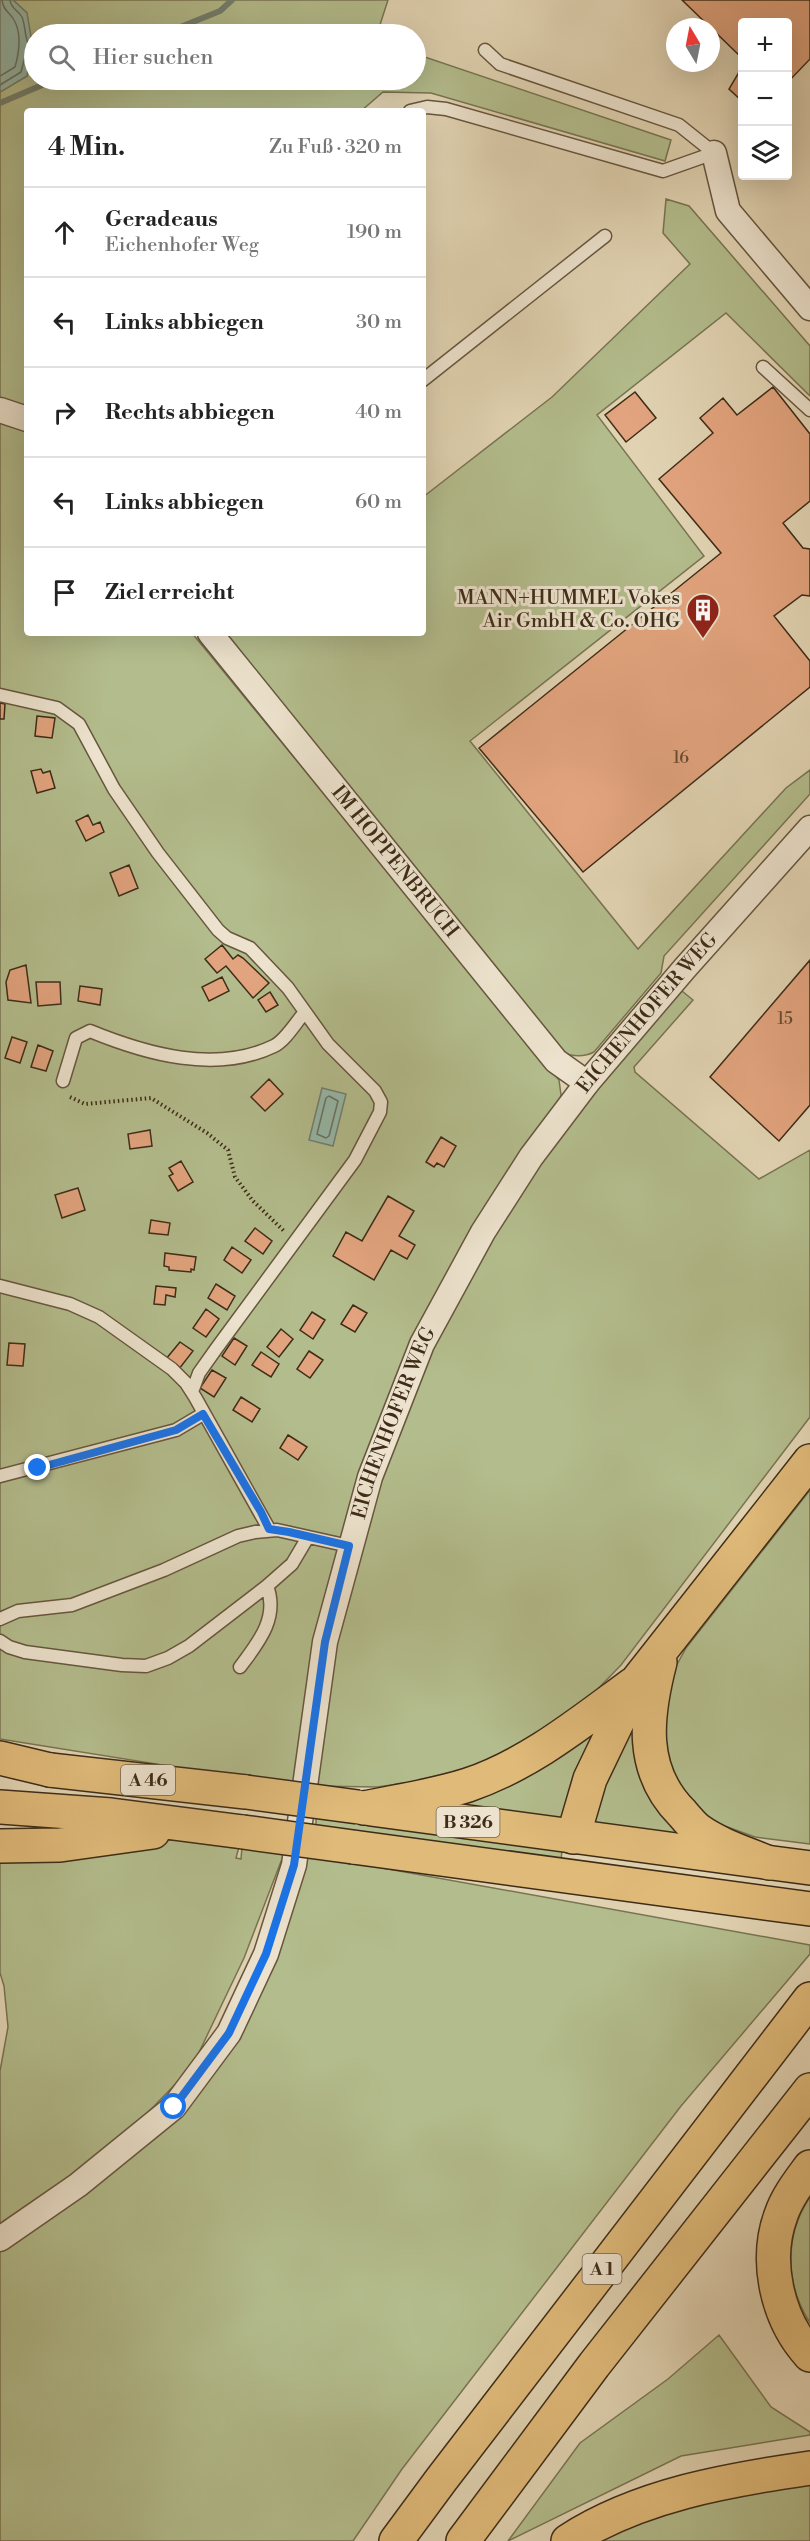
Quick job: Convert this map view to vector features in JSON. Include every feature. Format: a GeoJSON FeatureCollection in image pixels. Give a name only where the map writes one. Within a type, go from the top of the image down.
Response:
{"type":"FeatureCollection","features":[{"type":"Feature","properties":{"kind":"main road"},"geometry":{"type":"LineString","coordinates":[[361,1808],[454,1789],[511,1767],[552,1744],[637,1681],[810,1461]]}},
{"type":"Feature","properties":{"kind":"main road"},"geometry":{"type":"LineString","coordinates":[[664,1649],[651,1698],[649,1739],[653,1770],[670,1802],[697,1829],[730,1848],[769,1863]]}},
{"type":"Feature","properties":{"kind":"main road"},"geometry":{"type":"LineString","coordinates":[[579,1878],[573,1862],[573,1837],[590,1779],[637,1681]]}},
{"type":"Feature","properties":{"kind":"main road"},"geometry":{"type":"LineString","coordinates":[[0,1758],[50,1770]]}},
{"type":"Feature","properties":{"kind":"main road","name":"A 46"},"geometry":{"type":"LineString","coordinates":[[0,1768],[50,1770],[246,1792],[361,1808]]}},
{"type":"Feature","properties":{"kind":"main road","name":"A 46"},"geometry":{"type":"LineString","coordinates":[[0,1807],[111,1815],[353,1847]]}},
{"type":"Feature","properties":{"kind":"main road","name":"B 326"},"geometry":{"type":"LineString","coordinates":[[361,1808],[810,1868]]}},
{"type":"Feature","properties":{"kind":"main road"},"geometry":{"type":"LineString","coordinates":[[0,1846],[60,1845],[193,1825]]}},
{"type":"Feature","properties":{"kind":"main road","name":"B 326"},"geometry":{"type":"LineString","coordinates":[[353,1847],[810,1909]]}},
{"type":"Feature","properties":{"kind":"main road","name":"A 1"},"geometry":{"type":"LineString","coordinates":[[396,2541],[810,1999]]}},
{"type":"Feature","properties":{"kind":"main road","name":"A 1"},"geometry":{"type":"LineString","coordinates":[[463,2541],[594,2365],[810,2090]]}},
{"type":"Feature","properties":{"kind":"main road"},"geometry":{"type":"LineString","coordinates":[[810,2167],[789,2197],[780,2216],[774,2248],[775,2282],[784,2314],[800,2344],[810,2355]]}},
{"type":"Feature","properties":{"kind":"main road"},"geometry":{"type":"LineString","coordinates":[[568,2541],[604,2521],[662,2499],[700,2488],[810,2468]]}},
{"type":"Feature","properties":{"kind":"street"},"geometry":{"type":"LineString","coordinates":[[714,153],[728,211],[810,308]]}},
{"type":"Feature","properties":{"kind":"street"},"geometry":{"type":"LineString","coordinates":[[0,410],[24,418]]}},
{"type":"Feature","properties":{"kind":"street","name":"IM HOPPENBRUCH"},"geometry":{"type":"LineString","coordinates":[[212,636],[556,1061],[587,1083]]}},
{"type":"Feature","properties":{"kind":"street","name":"EICHENHOFER WEG"},"geometry":{"type":"LineString","coordinates":[[0,2239],[78,2185],[174,2107],[229,2033],[266,1954],[294,1865],[325,1642],[349,1546],[370,1477],[422,1344],[483,1232],[531,1157],[587,1083],[685,968],[810,828]]}},
{"type":"Feature","properties":{"kind":"lane"},"geometry":{"type":"LineString","coordinates":[[485,50],[500,64],[679,125],[714,153]]}},
{"type":"Feature","properties":{"kind":"lane"},"geometry":{"type":"LineString","coordinates":[[423,108],[446,109],[663,171],[714,153]]}},
{"type":"Feature","properties":{"kind":"lane"},"geometry":{"type":"LineString","coordinates":[[426,378],[605,236]]}},
{"type":"Feature","properties":{"kind":"lane"},"geometry":{"type":"LineString","coordinates":[[763,367],[810,410]]}},
{"type":"Feature","properties":{"kind":"lane"},"geometry":{"type":"LineString","coordinates":[[0,695],[57,708],[79,724],[114,789],[158,853],[218,930],[227,938],[250,948],[288,988],[328,1044],[375,1091],[381,1102],[377,1121],[355,1160],[199,1373],[192,1392]]}},
{"type":"Feature","properties":{"kind":"lane"},"geometry":{"type":"LineString","coordinates":[[63,1081],[76,1038],[90,1031],[120,1044],[172,1057],[214,1059],[239,1057],[276,1045],[305,1012]]}},
{"type":"Feature","properties":{"kind":"lane"},"geometry":{"type":"LineString","coordinates":[[0,1286],[70,1304],[99,1317],[172,1370],[192,1392],[269,1529]]}},
{"type":"Feature","properties":{"kind":"lane"},"geometry":{"type":"LineString","coordinates":[[0,1476],[176,1430],[203,1414]]}},
{"type":"Feature","properties":{"kind":"lane"},"geometry":{"type":"LineString","coordinates":[[0,1619],[18,1611],[72,1605],[164,1570],[238,1536],[269,1529],[349,1546]]}},
{"type":"Feature","properties":{"kind":"lane"},"geometry":{"type":"LineString","coordinates":[[0,1641],[9,1647],[25,1652],[146,1666],[168,1658],[189,1646],[267,1586],[292,1564],[308,1537]]}},
{"type":"Feature","properties":{"kind":"lane"},"geometry":{"type":"LineString","coordinates":[[240,1667],[262,1638],[268,1625],[271,1596],[267,1586]]}},
{"type":"Feature","properties":{"kind":"path"},"geometry":{"type":"LineString","coordinates":[[70,1097],[85,1104],[151,1098],[207,1133],[228,1150],[235,1177],[253,1201],[296,1242]]}},
{"type":"Feature","properties":{"kind":"green space"},"geometry":{"type":"Polygon","coordinates":[[[13,0],[388,0],[380,24],[27,24],[27,13],[13,0]]]}},
{"type":"Feature","properties":{"kind":"green space"},"geometry":{"type":"Polygon","coordinates":[[[426,57],[671,140],[665,161],[431,93],[383,92],[364,108],[24,108],[24,408],[11,402],[24,427],[24,636],[194,636],[559,1080],[561,1095],[558,1105],[415,1340],[295,1784],[269,1782],[0,1739],[0,92],[24,78],[24,90],[426,90],[426,57]]]}},
{"type":"Feature","properties":{"kind":"green space"},"geometry":{"type":"Polygon","coordinates":[[[666,199],[689,206],[810,346],[810,396],[726,313],[597,415],[704,556],[470,741],[638,949],[786,788],[810,770],[810,794],[664,956],[661,973],[594,1052],[581,1056],[560,1052],[224,636],[426,636],[426,495],[552,397],[690,264],[663,233],[666,199]]]}},
{"type":"Feature","properties":{"kind":"green space"},"geometry":{"type":"Polygon","coordinates":[[[682,991],[693,1000],[634,1067],[635,1072],[759,1179],[810,1150],[810,1417],[621,1665],[587,1700],[485,1768],[433,1779],[377,1787],[316,1786],[332,1666],[359,1544],[403,1414],[453,1304],[542,1157],[615,1064],[682,991]]]}},
{"type":"Feature","properties":{"kind":"green space"},"geometry":{"type":"Polygon","coordinates":[[[810,1490],[810,1844],[755,1837],[711,1821],[688,1801],[666,1767],[662,1692],[686,1648],[810,1490]]]}},
{"type":"Feature","properties":{"kind":"green space"},"geometry":{"type":"Polygon","coordinates":[[[630,1717],[693,1838],[584,1824],[630,1717]]]}},
{"type":"Feature","properties":{"kind":"green space"},"geometry":{"type":"Polygon","coordinates":[[[600,1720],[568,1822],[448,1802],[600,1720]]]}},
{"type":"Feature","properties":{"kind":"green space"},"geometry":{"type":"Polygon","coordinates":[[[318,1815],[562,1851],[561,1860],[316,1828],[318,1815]]]}},
{"type":"Feature","properties":{"kind":"green space"},"geometry":{"type":"Polygon","coordinates":[[[173,1840],[240,1843],[236,1858],[241,1859],[242,1847],[285,1851],[244,1958],[192,2067],[124,2137],[0,2230],[0,2071],[8,2027],[4,1986],[0,1973],[0,1854],[173,1840]]]}},
{"type":"Feature","properties":{"kind":"green space"},"geometry":{"type":"Polygon","coordinates":[[[305,1854],[810,1945],[810,1954],[681,2106],[402,2469],[353,2541],[0,2541],[0,2248],[181,2112],[305,1854]]]}},
{"type":"Feature","properties":{"kind":"green space"},"geometry":{"type":"Polygon","coordinates":[[[810,2197],[810,2323],[796,2292],[791,2260],[796,2228],[810,2197]]]}},
{"type":"Feature","properties":{"kind":"green space"},"geometry":{"type":"Polygon","coordinates":[[[719,2335],[771,2407],[810,2432],[810,2435],[681,2456],[508,2541],[580,2443],[668,2379],[719,2335]]]}},
{"type":"Feature","properties":{"kind":"green space"},"geometry":{"type":"Polygon","coordinates":[[[810,2478],[810,2541],[586,2541],[638,2515],[810,2478]]]}},
{"type":"Feature","properties":{"kind":"water"},"geometry":{"type":"Polygon","coordinates":[[[0,0],[13,0],[27,13],[29,24],[24,24],[24,78],[0,92],[0,0]]]}},
{"type":"Feature","properties":{"kind":"water"},"geometry":{"type":"Polygon","coordinates":[[[322,1088],[346,1094],[333,1146],[309,1140],[322,1088]]]}},
{"type":"Feature","properties":{"kind":"building"},"geometry":{"type":"Polygon","coordinates":[[[682,0],[810,0],[810,59],[792,78],[792,18],[738,18],[738,54],[720,37],[720,18],[701,18],[682,0]]]}},
{"type":"Feature","properties":{"kind":"building"},"geometry":{"type":"Polygon","coordinates":[[[738,74],[738,97],[729,89],[738,74]]]}},
{"type":"Feature","properties":{"kind":"building","name":"MANN+HUMMEL Vokes Air GmbH & Co. OHG"},"geometry":{"type":"Polygon","coordinates":[[[773,387],[810,434],[810,501],[783,523],[803,548],[810,549],[810,596],[802,595],[774,616],[810,661],[810,687],[583,872],[479,748],[721,553],[659,479],[713,433],[700,418],[723,398],[737,415],[773,387]]]}},
{"type":"Feature","properties":{"kind":"building"},"geometry":{"type":"Polygon","coordinates":[[[635,392],[656,418],[626,442],[605,415],[635,392]]]}},
{"type":"Feature","properties":{"kind":"building"},"geometry":{"type":"Polygon","coordinates":[[[0,703],[5,704],[4,719],[0,719],[0,703]]]}},
{"type":"Feature","properties":{"kind":"building"},"geometry":{"type":"Polygon","coordinates":[[[37,716],[55,718],[52,738],[35,736],[37,716]]]}},
{"type":"Feature","properties":{"kind":"building"},"geometry":{"type":"Polygon","coordinates":[[[41,769],[43,773],[50,771],[55,788],[37,793],[31,771],[41,769]]]}},
{"type":"Feature","properties":{"kind":"building"},"geometry":{"type":"Polygon","coordinates":[[[88,815],[93,825],[100,822],[104,832],[86,841],[76,821],[88,815]]]}},
{"type":"Feature","properties":{"kind":"building"},"geometry":{"type":"Polygon","coordinates":[[[129,865],[138,888],[119,896],[110,873],[129,865]]]}},
{"type":"Feature","properties":{"kind":"building"},"geometry":{"type":"Polygon","coordinates":[[[222,945],[233,959],[238,955],[243,958],[269,983],[253,998],[226,966],[217,973],[205,959],[222,945]]]}},
{"type":"Feature","properties":{"kind":"building"},"geometry":{"type":"Polygon","coordinates":[[[810,960],[810,1105],[779,1141],[710,1077],[810,960]]]}},
{"type":"Feature","properties":{"kind":"building"},"geometry":{"type":"Polygon","coordinates":[[[26,965],[31,1003],[8,1000],[6,982],[10,970],[26,965]]]}},
{"type":"Feature","properties":{"kind":"building"},"geometry":{"type":"Polygon","coordinates":[[[222,977],[229,991],[209,1001],[202,987],[222,977]]]}},
{"type":"Feature","properties":{"kind":"building"},"geometry":{"type":"Polygon","coordinates":[[[36,982],[60,982],[61,1004],[38,1006],[36,982]]]}},
{"type":"Feature","properties":{"kind":"building"},"geometry":{"type":"Polygon","coordinates":[[[80,986],[102,989],[100,1005],[78,1001],[80,986]]]}},
{"type":"Feature","properties":{"kind":"building"},"geometry":{"type":"Polygon","coordinates":[[[270,992],[278,1005],[266,1012],[258,1000],[270,992]]]}},
{"type":"Feature","properties":{"kind":"building"},"geometry":{"type":"Polygon","coordinates":[[[12,1037],[27,1042],[20,1063],[5,1058],[12,1037]]]}},
{"type":"Feature","properties":{"kind":"building"},"geometry":{"type":"Polygon","coordinates":[[[38,1045],[53,1051],[46,1071],[31,1067],[38,1045]]]}},
{"type":"Feature","properties":{"kind":"building"},"geometry":{"type":"Polygon","coordinates":[[[269,1079],[283,1094],[265,1111],[251,1097],[269,1079]]]}},
{"type":"Feature","properties":{"kind":"building"},"geometry":{"type":"Polygon","coordinates":[[[150,1130],[152,1146],[130,1149],[128,1134],[150,1130]]]}},
{"type":"Feature","properties":{"kind":"building"},"geometry":{"type":"Polygon","coordinates":[[[441,1137],[456,1146],[444,1167],[437,1163],[434,1167],[426,1162],[441,1137]]]}},
{"type":"Feature","properties":{"kind":"building"},"geometry":{"type":"Polygon","coordinates":[[[181,1161],[193,1182],[178,1191],[169,1176],[173,1174],[169,1168],[181,1161]]]}},
{"type":"Feature","properties":{"kind":"building"},"geometry":{"type":"Polygon","coordinates":[[[78,1188],[85,1210],[62,1218],[55,1195],[78,1188]]]}},
{"type":"Feature","properties":{"kind":"building"},"geometry":{"type":"Polygon","coordinates":[[[388,1196],[414,1211],[399,1236],[415,1245],[407,1259],[391,1250],[374,1280],[333,1256],[346,1232],[362,1241],[388,1196]]]}},
{"type":"Feature","properties":{"kind":"building"},"geometry":{"type":"Polygon","coordinates":[[[151,1220],[170,1223],[168,1235],[149,1233],[151,1220]]]}},
{"type":"Feature","properties":{"kind":"building"},"geometry":{"type":"Polygon","coordinates":[[[255,1228],[272,1241],[263,1254],[245,1241],[255,1228]]]}},
{"type":"Feature","properties":{"kind":"building"},"geometry":{"type":"Polygon","coordinates":[[[232,1247],[251,1260],[242,1273],[224,1260],[232,1247]]]}},
{"type":"Feature","properties":{"kind":"building"},"geometry":{"type":"Polygon","coordinates":[[[165,1253],[196,1257],[194,1270],[191,1269],[191,1272],[169,1270],[169,1267],[164,1266],[165,1253]]]}},
{"type":"Feature","properties":{"kind":"building"},"geometry":{"type":"Polygon","coordinates":[[[216,1284],[235,1296],[227,1310],[208,1298],[216,1284]]]}},
{"type":"Feature","properties":{"kind":"building"},"geometry":{"type":"Polygon","coordinates":[[[156,1286],[176,1288],[175,1297],[166,1295],[165,1305],[154,1304],[156,1286]]]}},
{"type":"Feature","properties":{"kind":"building"},"geometry":{"type":"Polygon","coordinates":[[[353,1305],[367,1313],[355,1332],[341,1324],[353,1305]]]}},
{"type":"Feature","properties":{"kind":"building"},"geometry":{"type":"Polygon","coordinates":[[[206,1309],[219,1319],[206,1337],[193,1328],[206,1309]]]}},
{"type":"Feature","properties":{"kind":"building"},"geometry":{"type":"Polygon","coordinates":[[[312,1312],[325,1320],[313,1339],[300,1330],[312,1312]]]}},
{"type":"Feature","properties":{"kind":"building"},"geometry":{"type":"Polygon","coordinates":[[[281,1329],[293,1339],[279,1357],[267,1347],[281,1329]]]}},
{"type":"Feature","properties":{"kind":"building"},"geometry":{"type":"Polygon","coordinates":[[[234,1338],[247,1346],[235,1365],[222,1356],[234,1338]]]}},
{"type":"Feature","properties":{"kind":"building"},"geometry":{"type":"Polygon","coordinates":[[[180,1342],[193,1351],[179,1369],[166,1359],[180,1342]]]}},
{"type":"Feature","properties":{"kind":"building"},"geometry":{"type":"Polygon","coordinates":[[[9,1343],[25,1344],[23,1366],[7,1365],[9,1343]]]}},
{"type":"Feature","properties":{"kind":"building"},"geometry":{"type":"Polygon","coordinates":[[[309,1351],[323,1360],[310,1378],[297,1369],[309,1351]]]}},
{"type":"Feature","properties":{"kind":"building"},"geometry":{"type":"Polygon","coordinates":[[[261,1352],[279,1364],[271,1377],[252,1365],[261,1352]]]}},
{"type":"Feature","properties":{"kind":"building"},"geometry":{"type":"Polygon","coordinates":[[[212,1370],[226,1378],[214,1397],[200,1388],[212,1370]]]}},
{"type":"Feature","properties":{"kind":"building"},"geometry":{"type":"Polygon","coordinates":[[[241,1397],[260,1409],[252,1422],[233,1410],[241,1397]]]}},
{"type":"Feature","properties":{"kind":"building"},"geometry":{"type":"Polygon","coordinates":[[[288,1435],[307,1447],[298,1460],[280,1448],[288,1435]]]}},
{"type":"Feature","properties":{"kind":"waterway"},"geometry":{"type":"LineString","coordinates":[[188,24],[220,11],[232,0]]}},
{"type":"Feature","properties":{"kind":"waterway"},"geometry":{"type":"LineString","coordinates":[[0,103],[31,90]]}},
{"type":"Feature","properties":{"kind":"place","name":"MANN+HUMMEL Vokes Air GmbH & Co. OHG"},"geometry":{"type":"Point","coordinates":[703,639]}},
{"type":"Feature","properties":{"kind":"route"},"geometry":{"type":"LineString","coordinates":[[38,1468],[176,1430],[190,1424],[203,1414],[269,1529],[349,1546],[325,1642],[294,1865],[266,1954],[229,2033],[174,2107]]}}]}
